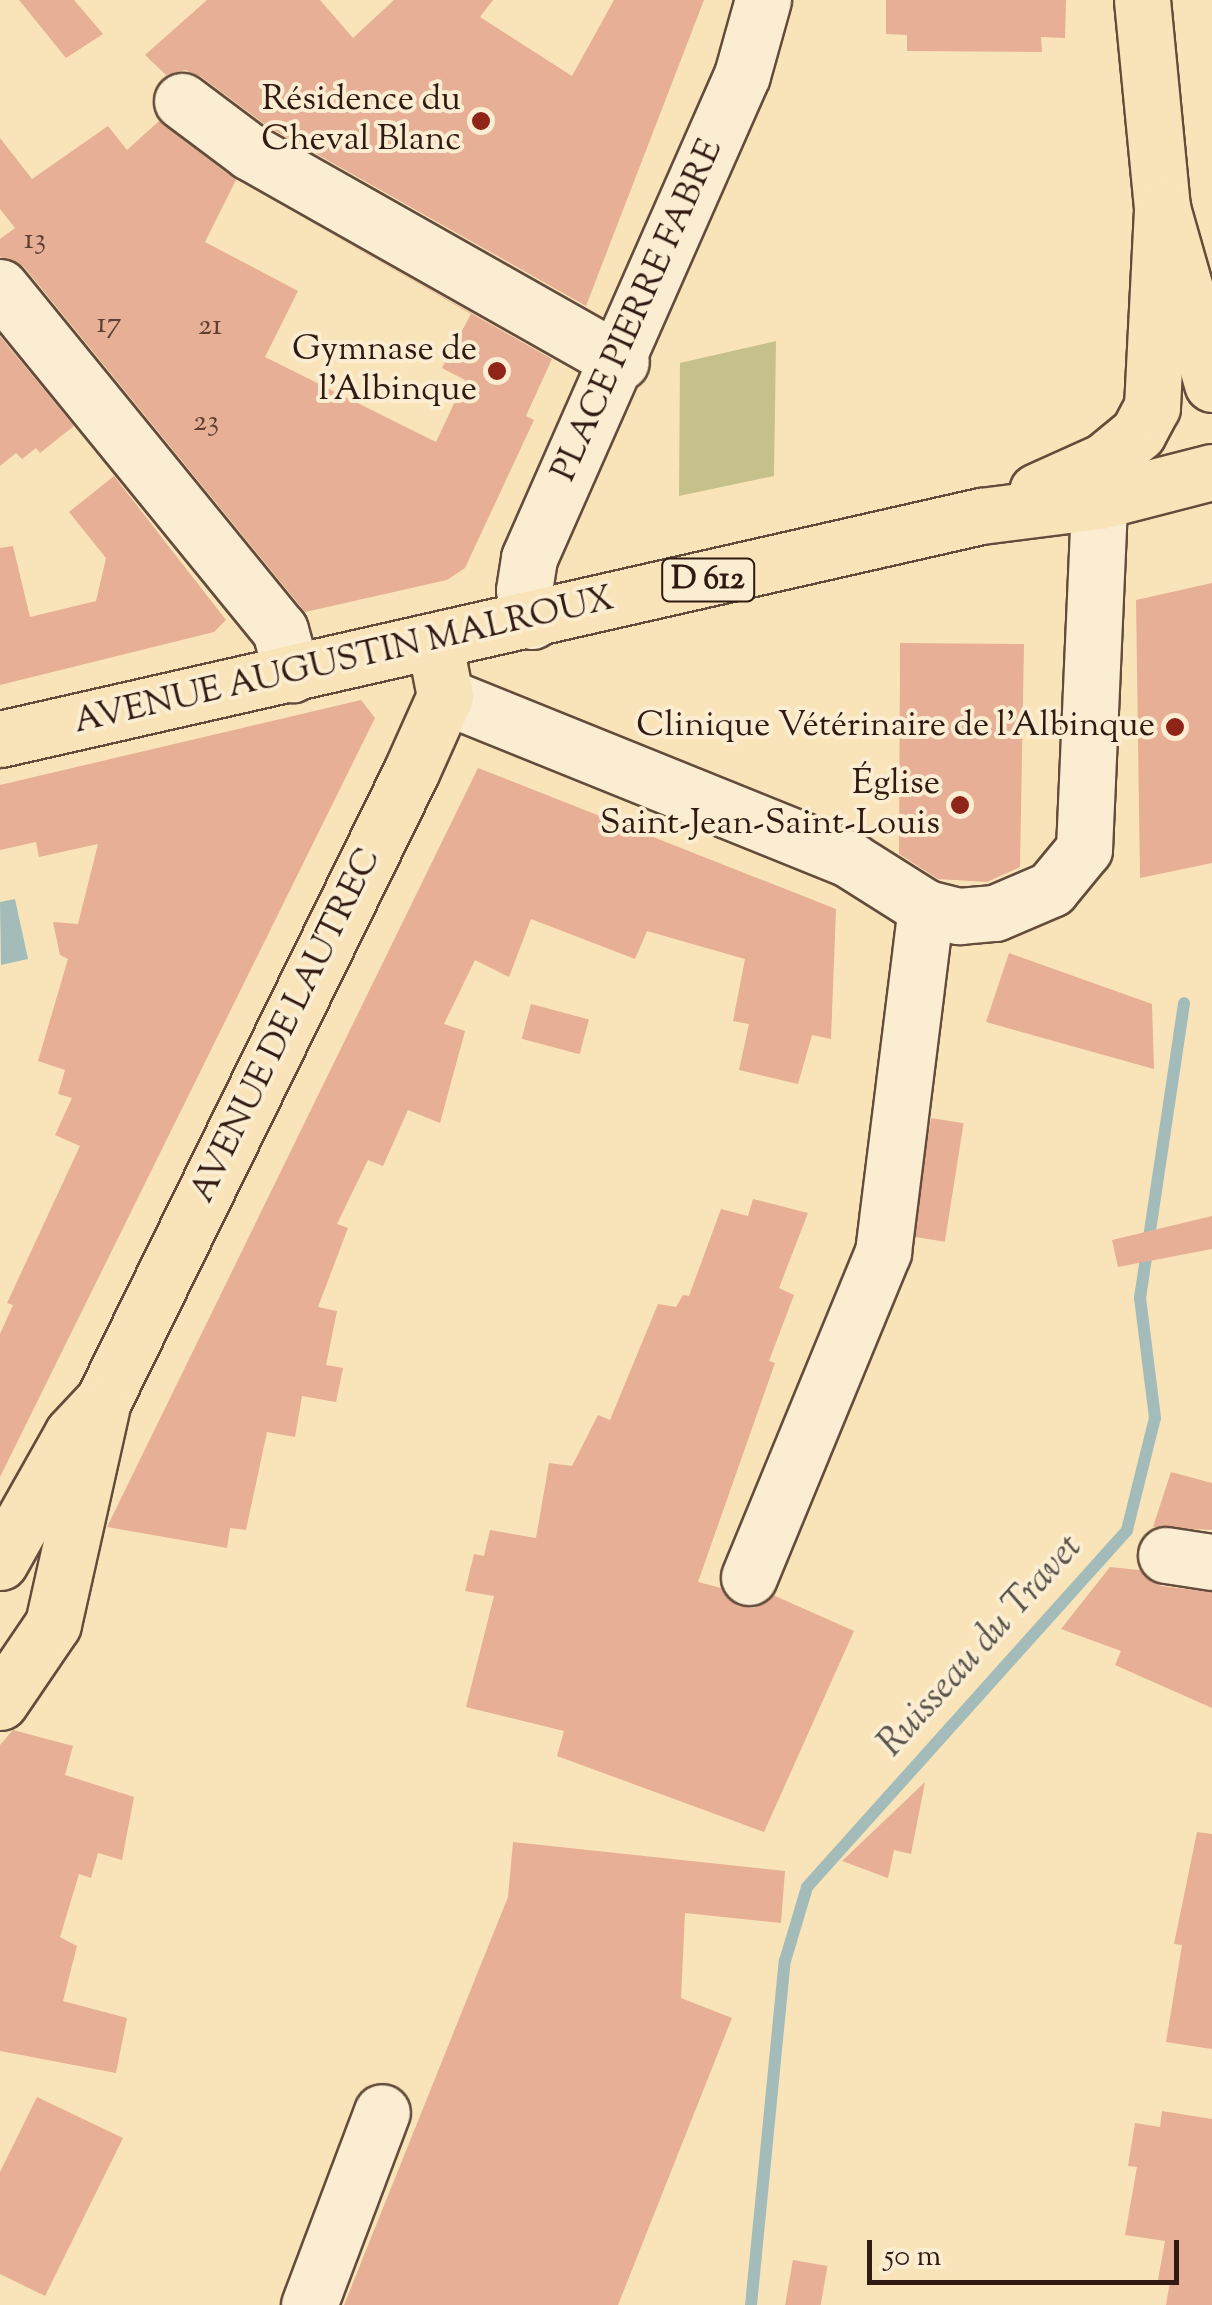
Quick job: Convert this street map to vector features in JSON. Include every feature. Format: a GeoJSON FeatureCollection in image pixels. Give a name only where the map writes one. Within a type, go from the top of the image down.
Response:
{"type":"FeatureCollection","features":[{"type":"Feature","properties":{"kind":"main road"},"geometry":{"type":"LineString","coordinates":[[981,516],[1104,461],[1138,433],[1152,407],[1162,208],[1142,0]]}},
{"type":"Feature","properties":{"kind":"main road"},"geometry":{"type":"LineString","coordinates":[[1162,208],[1212,384]]}},
{"type":"Feature","properties":{"kind":"main road","name":"D 612"},"geometry":{"type":"LineString","coordinates":[[981,516],[1099,501],[1212,472]]}},
{"type":"Feature","properties":{"kind":"main road","name":"AVENUE AUGUSTIN MALROUX"},"geometry":{"type":"LineString","coordinates":[[0,739],[292,674],[440,671],[532,622],[981,516]]}},
{"type":"Feature","properties":{"kind":"main road","name":"AVENUE DE LAUTREC"},"geometry":{"type":"LineString","coordinates":[[0,1702],[53,1624],[103,1401],[440,671]]}},
{"type":"Feature","properties":{"kind":"main road","name":"AVENUE DE LAUTREC"},"geometry":{"type":"LineString","coordinates":[[0,1562],[72,1434],[103,1401]]}},
{"type":"Feature","properties":{"kind":"street","name":"PLACE PIERRE FABRE"},"geometry":{"type":"LineString","coordinates":[[532,622],[524,590],[530,558],[621,362],[742,75],[762,0]]}},
{"type":"Feature","properties":{"kind":"street"},"geometry":{"type":"LineString","coordinates":[[182,101],[250,152],[621,362]]}},
{"type":"Feature","properties":{"kind":"street"},"geometry":{"type":"LineString","coordinates":[[0,287],[280,630],[292,674]]}},
{"type":"Feature","properties":{"kind":"street"},"geometry":{"type":"LineString","coordinates":[[440,671],[850,860],[926,908],[959,916],[1023,903],[1051,889],[1084,849],[1099,501]]}},
{"type":"Feature","properties":{"kind":"street"},"geometry":{"type":"LineString","coordinates":[[749,1577],[883,1252],[926,908]]}},
{"type":"Feature","properties":{"kind":"street"},"geometry":{"type":"LineString","coordinates":[[309,2305],[382,2112]]}},
{"type":"Feature","properties":{"kind":"shaded area"},"geometry":{"type":"Polygon","coordinates":[[[776,341],[774,476],[679,496],[680,363],[776,341]]]}},
{"type":"Feature","properties":{"kind":"water"},"geometry":{"type":"Polygon","coordinates":[[[15,899],[28,959],[1,965],[0,902],[15,899]]]}},
{"type":"Feature","properties":{"kind":"building"},"geometry":{"type":"Polygon","coordinates":[[[19,0],[74,0],[103,34],[66,58],[19,0]]]}},
{"type":"Feature","properties":{"kind":"building"},"geometry":{"type":"Polygon","coordinates":[[[207,0],[320,0],[353,38],[394,0],[493,0],[480,17],[572,76],[614,0],[704,0],[586,306],[267,126],[200,76],[185,70],[166,75],[145,55],[207,0]]]}},
{"type":"Feature","properties":{"kind":"building"},"geometry":{"type":"Polygon","coordinates":[[[886,0],[1066,0],[1065,38],[1041,37],[1042,52],[907,51],[907,35],[886,34],[886,0]]]}},
{"type":"Feature","properties":{"kind":"building"},"geometry":{"type":"Polygon","coordinates":[[[159,121],[236,180],[205,242],[298,291],[265,357],[436,442],[465,380],[442,368],[471,314],[295,213],[552,359],[526,416],[534,420],[465,568],[447,580],[305,612],[24,267],[0,257],[0,239],[15,228],[0,209],[0,138],[32,179],[108,126],[127,150],[159,121]]]}},
{"type":"Feature","properties":{"kind":"building"},"geometry":{"type":"Polygon","coordinates":[[[0,336],[74,426],[40,453],[36,448],[22,459],[16,453],[0,466],[0,336]]]}},
{"type":"Feature","properties":{"kind":"building"},"geometry":{"type":"Polygon","coordinates":[[[114,476],[226,620],[214,632],[0,685],[0,548],[13,546],[30,617],[96,601],[106,558],[69,512],[114,476]]]}},
{"type":"Feature","properties":{"kind":"building"},"geometry":{"type":"Polygon","coordinates":[[[1212,583],[1212,863],[1140,878],[1136,600],[1212,583]]]}},
{"type":"Feature","properties":{"kind":"building","name":"Église Saint-Jean-Saint-Louis"},"geometry":{"type":"Polygon","coordinates":[[[900,643],[1024,644],[1020,867],[987,882],[938,879],[899,854],[900,643]]]}},
{"type":"Feature","properties":{"kind":"building"},"geometry":{"type":"Polygon","coordinates":[[[361,700],[375,718],[0,1477],[0,1334],[13,1305],[7,1303],[80,1146],[55,1135],[72,1098],[58,1094],[65,1070],[38,1061],[68,959],[60,955],[53,922],[78,924],[98,844],[39,857],[36,842],[0,850],[0,785],[361,700]]]}},
{"type":"Feature","properties":{"kind":"building"},"geometry":{"type":"Polygon","coordinates":[[[478,768],[836,909],[831,1039],[812,1035],[798,1084],[739,1070],[749,1024],[733,1021],[745,959],[647,931],[635,959],[531,919],[509,977],[475,960],[444,1024],[465,1031],[440,1123],[408,1110],[383,1166],[368,1160],[337,1224],[348,1228],[318,1307],[337,1311],[326,1365],[343,1368],[336,1402],[302,1396],[295,1437],[267,1432],[246,1530],[230,1528],[227,1548],[107,1527],[478,768]]]}},
{"type":"Feature","properties":{"kind":"building"},"geometry":{"type":"Polygon","coordinates":[[[1009,953],[1152,1004],[1154,1069],[986,1022],[1009,953]]]}},
{"type":"Feature","properties":{"kind":"building"},"geometry":{"type":"Polygon","coordinates":[[[531,1004],[589,1020],[580,1054],[522,1039],[531,1004]]]}},
{"type":"Feature","properties":{"kind":"building"},"geometry":{"type":"Polygon","coordinates":[[[931,1118],[964,1123],[945,1242],[912,1237],[931,1118]]]}},
{"type":"Feature","properties":{"kind":"building"},"geometry":{"type":"Polygon","coordinates":[[[753,1199],[808,1213],[779,1288],[794,1295],[769,1361],[775,1363],[698,1582],[721,1588],[738,1606],[754,1608],[773,1595],[854,1631],[764,1832],[557,1756],[564,1731],[466,1707],[494,1596],[465,1591],[474,1554],[484,1556],[490,1530],[536,1538],[549,1463],[572,1466],[598,1415],[610,1420],[658,1304],[676,1307],[683,1295],[689,1296],[721,1209],[748,1216],[753,1199]]]}},
{"type":"Feature","properties":{"kind":"building"},"geometry":{"type":"Polygon","coordinates":[[[1212,1216],[1212,1249],[1118,1267],[1112,1240],[1212,1216]]]}},
{"type":"Feature","properties":{"kind":"building"},"geometry":{"type":"Polygon","coordinates":[[[1171,1472],[1212,1483],[1212,1530],[1153,1527],[1171,1472]]]}},
{"type":"Feature","properties":{"kind":"building"},"geometry":{"type":"Polygon","coordinates":[[[1110,1567],[1139,1570],[1161,1586],[1212,1592],[1212,1708],[1115,1665],[1121,1651],[1061,1629],[1110,1567]]]}},
{"type":"Feature","properties":{"kind":"building"},"geometry":{"type":"Polygon","coordinates":[[[13,1730],[73,1746],[65,1775],[134,1797],[122,1860],[98,1853],[91,1878],[79,1874],[60,1937],[77,1946],[63,2001],[127,2018],[116,2073],[0,2051],[0,1745],[13,1730]]]}},
{"type":"Feature","properties":{"kind":"building"},"geometry":{"type":"Polygon","coordinates":[[[925,1782],[911,1854],[894,1850],[888,1878],[842,1861],[925,1782]]]}},
{"type":"Feature","properties":{"kind":"building"},"geometry":{"type":"Polygon","coordinates":[[[1197,1832],[1212,1834],[1212,2049],[1166,2042],[1182,1945],[1174,1944],[1197,1832]]]}},
{"type":"Feature","properties":{"kind":"building"},"geometry":{"type":"Polygon","coordinates":[[[513,1842],[785,1871],[781,1923],[685,1913],[681,1998],[732,2018],[618,2305],[344,2305],[508,1897],[513,1842]]]}},
{"type":"Feature","properties":{"kind":"building"},"geometry":{"type":"Polygon","coordinates":[[[37,2097],[123,2138],[45,2296],[0,2274],[0,2172],[37,2097]]]}},
{"type":"Feature","properties":{"kind":"building"},"geometry":{"type":"Polygon","coordinates":[[[1162,2111],[1212,2119],[1212,2305],[1166,2305],[1170,2282],[1158,2280],[1165,2241],[1125,2235],[1137,2167],[1128,2166],[1135,2123],[1160,2127],[1162,2111]]]}},
{"type":"Feature","properties":{"kind":"building"},"geometry":{"type":"Polygon","coordinates":[[[793,2260],[827,2266],[821,2305],[785,2305],[793,2260]]]}},
{"type":"Feature","properties":{"kind":"waterway","name":"Ruisseau du Travet"},"geometry":{"type":"LineString","coordinates":[[751,2305],[785,1961],[807,1887],[1127,1530],[1155,1418],[1140,1298],[1184,1003]]}},
{"type":"Feature","properties":{"kind":"place","name":"Résidence du Cheval Blanc"},"geometry":{"type":"Point","coordinates":[481,121]}},
{"type":"Feature","properties":{"kind":"place","name":"Gymnase de l'Albinque"},"geometry":{"type":"Point","coordinates":[497,371]}},
{"type":"Feature","properties":{"kind":"place","name":"Clinique Vétérinaire de l'Albinque"},"geometry":{"type":"Point","coordinates":[1175,727]}},
{"type":"Feature","properties":{"kind":"place","name":"Église Saint-Jean-Saint-Louis"},"geometry":{"type":"Point","coordinates":[960,805]}}]}
